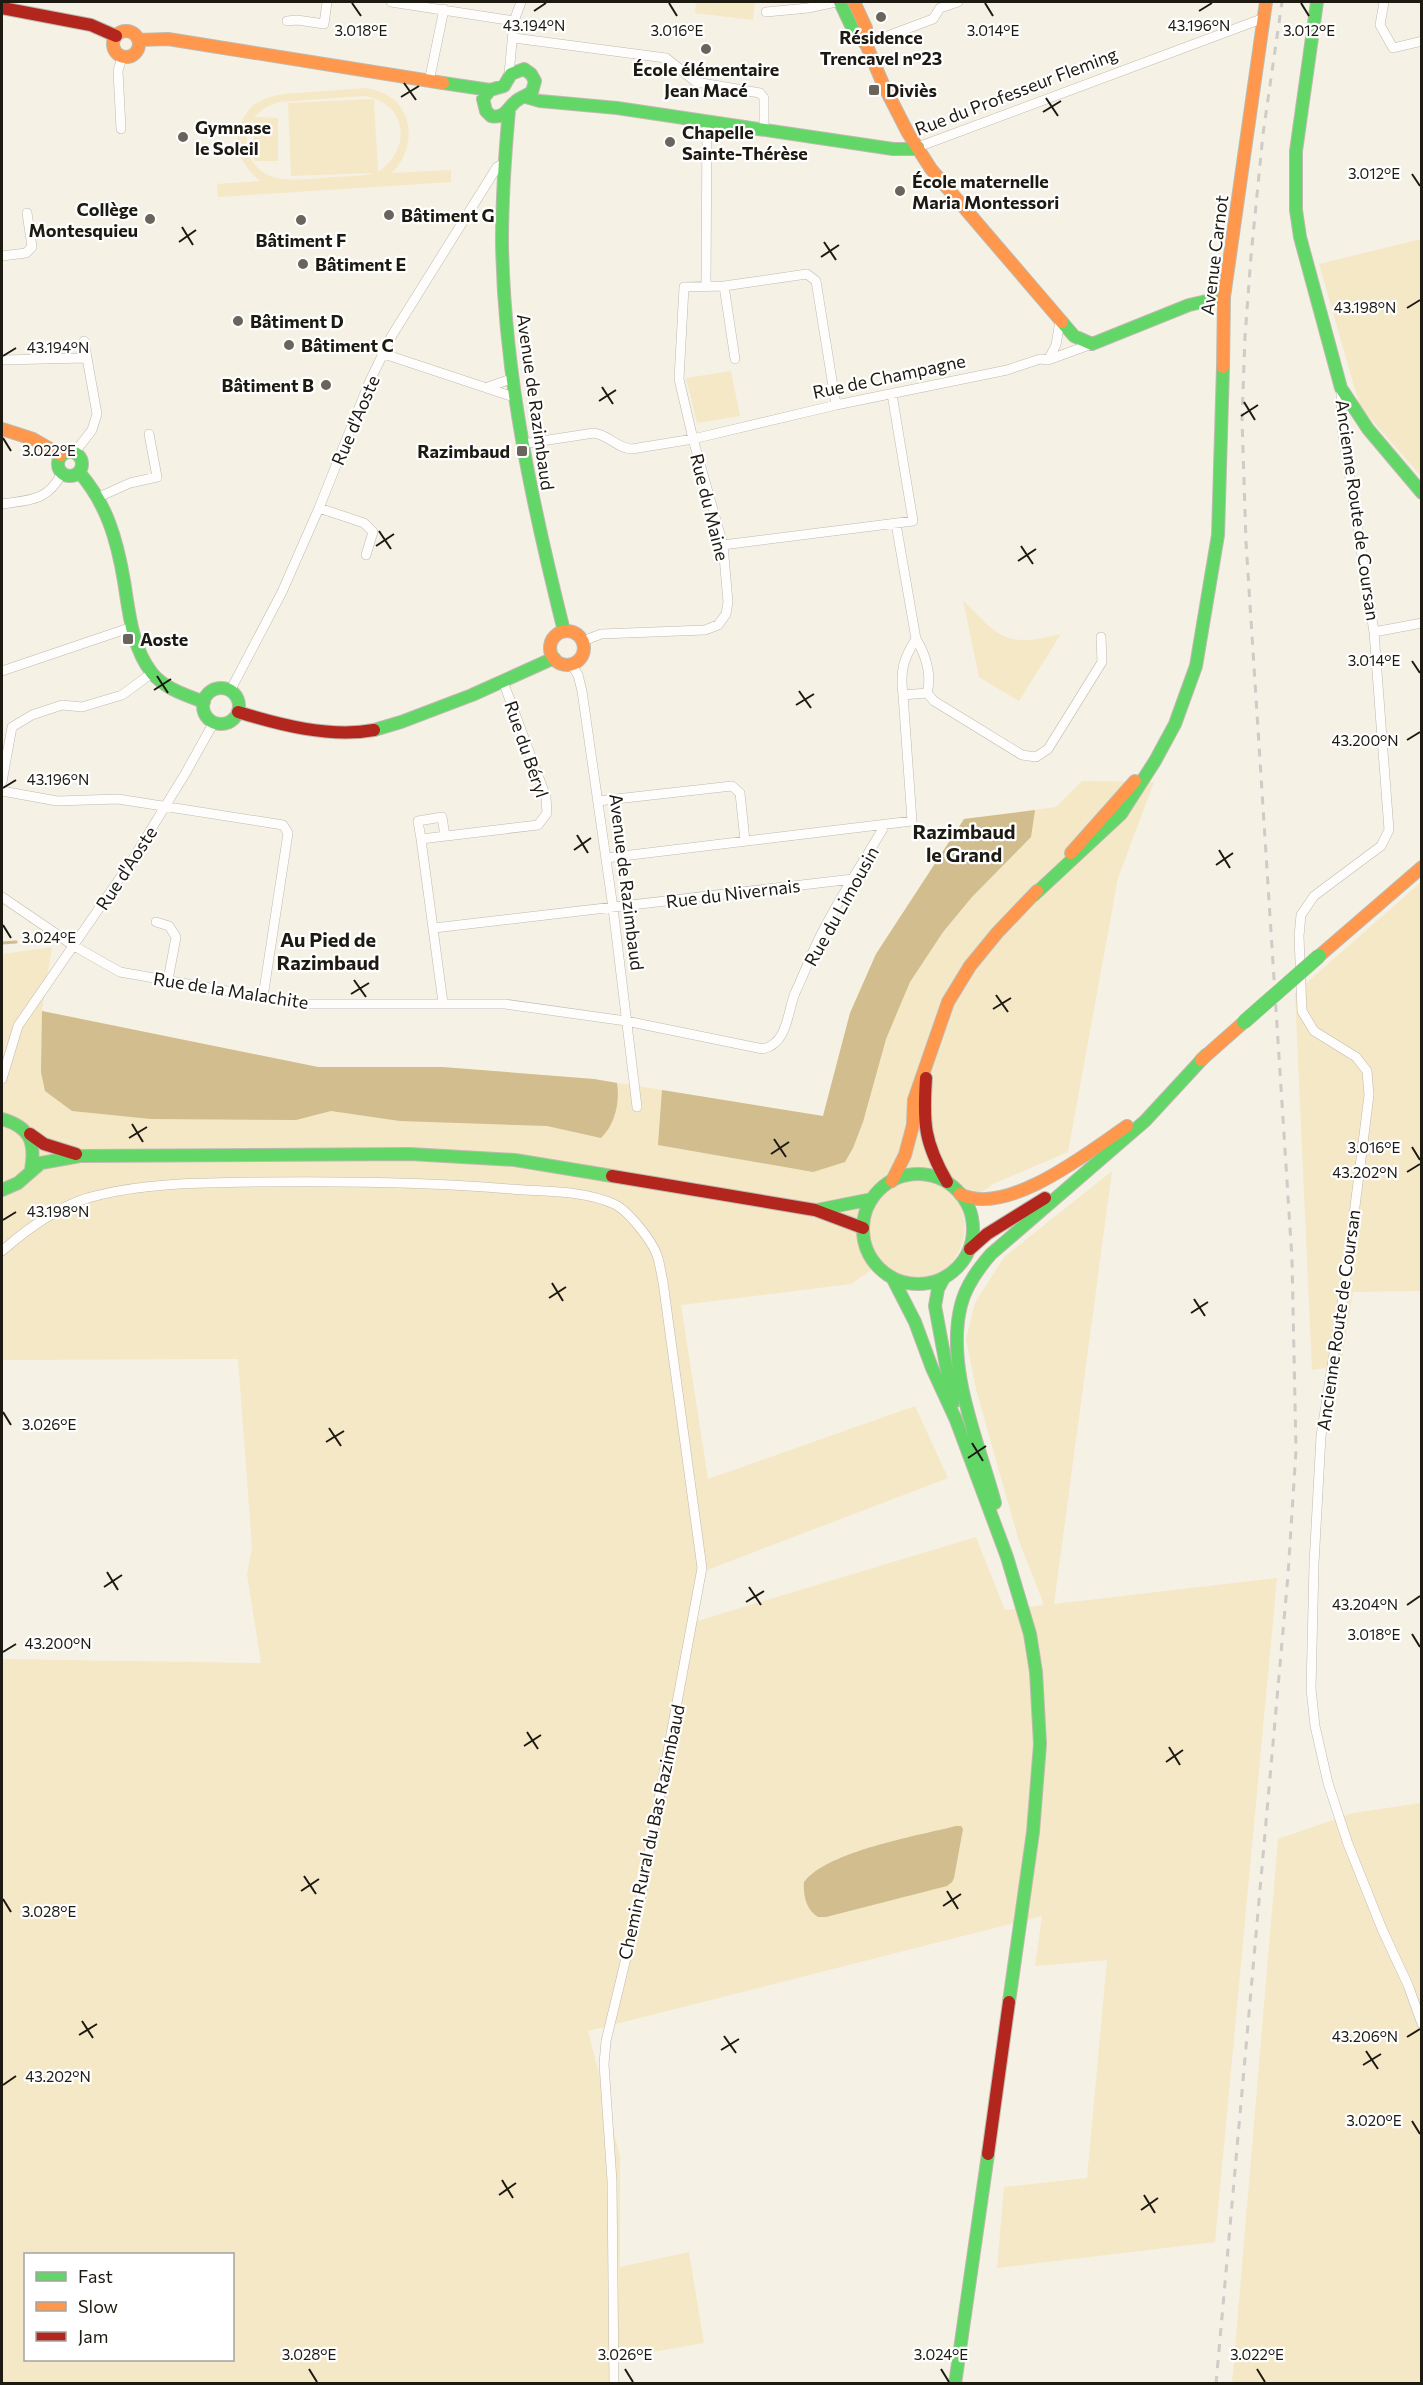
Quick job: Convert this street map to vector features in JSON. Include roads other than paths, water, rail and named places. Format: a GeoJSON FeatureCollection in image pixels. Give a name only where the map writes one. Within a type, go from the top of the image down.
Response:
{"type":"FeatureCollection","features":[{"type":"Feature","properties":{"kind":"main road"},"geometry":{"type":"LineString","coordinates":[[838,2],[855,34],[866,44]]}},
{"type":"Feature","properties":{"kind":"main road"},"geometry":{"type":"LineString","coordinates":[[854,2],[866,28],[866,44],[883,84],[931,169],[1074,336],[1092,344],[1189,305],[1224,297]]}},
{"type":"Feature","properties":{"kind":"main road","name":"Avenue Carnot"},"geometry":{"type":"LineString","coordinates":[[927,1065],[948,1002],[970,966],[997,933],[1034,895],[1121,814],[1155,761],[1175,724],[1196,666],[1218,535],[1224,297],[1266,2]]}},
{"type":"Feature","properties":{"kind":"main road"},"geometry":{"type":"LineString","coordinates":[[1317,2],[1294,183],[1296,219],[1341,388],[1350,406],[1368,430],[1422,493]]}},
{"type":"Feature","properties":{"kind":"main road"},"geometry":{"type":"LineString","coordinates":[[2,8],[91,25],[116,36]]}},
{"type":"Feature","properties":{"kind":"main road"},"geometry":{"type":"LineString","coordinates":[[122,32],[133,33],[139,40],[139,46],[133,55],[122,57],[113,48],[116,36],[122,32]]}},
{"type":"Feature","properties":{"kind":"main road"},"geometry":{"type":"LineString","coordinates":[[139,40],[168,39],[466,87],[486,94],[504,86],[509,74],[514,70],[524,69]]}},
{"type":"Feature","properties":{"kind":"main road","name":"Rue du Professeur Fleming"},"geometry":{"type":"LineString","coordinates":[[524,69],[533,76],[535,83],[545,93],[560,101]]}},
{"type":"Feature","properties":{"kind":"main road"},"geometry":{"type":"LineString","coordinates":[[486,94],[483,107],[487,113],[496,117],[502,116],[513,103],[533,91],[535,83]]}},
{"type":"Feature","properties":{"kind":"main road","name":"Rue du Professeur Fleming"},"geometry":{"type":"LineString","coordinates":[[526,97],[540,101],[560,101],[893,149],[918,147]]}},
{"type":"Feature","properties":{"kind":"main road","name":"Avenue de Razimbaud"},"geometry":{"type":"LineString","coordinates":[[509,110],[503,164],[504,300],[511,379],[531,499],[564,631]]}},
{"type":"Feature","properties":{"kind":"main road"},"geometry":{"type":"LineString","coordinates":[[496,117],[506,139]]}},
{"type":"Feature","properties":{"kind":"main road"},"geometry":{"type":"LineString","coordinates":[[2,429],[37,441],[61,455]]}},
{"type":"Feature","properties":{"kind":"main road"},"geometry":{"type":"LineString","coordinates":[[70,451],[75,452],[82,463],[79,472],[71,476],[62,473],[58,465],[61,455],[70,451]]}},
{"type":"Feature","properties":{"kind":"main road"},"geometry":{"type":"LineString","coordinates":[[79,472],[99,497],[117,542],[132,627],[141,653],[152,673],[166,685],[181,694],[204,702]]}},
{"type":"Feature","properties":{"kind":"main road"},"geometry":{"type":"LineString","coordinates":[[564,631],[573,632],[583,641],[581,658],[571,664],[562,664],[551,653],[552,642],[559,633],[564,631]]}},
{"type":"Feature","properties":{"kind":"main road"},"geometry":{"type":"LineString","coordinates":[[238,712],[329,731],[357,732],[393,726],[504,684],[554,658]]}},
{"type":"Feature","properties":{"kind":"main road"},"geometry":{"type":"LineString","coordinates":[[225,688],[230,691],[239,702],[238,712],[235,717],[225,723],[214,722],[205,714],[204,702],[209,693],[214,690],[225,688]]}},
{"type":"Feature","properties":{"kind":"main road"},"geometry":{"type":"LineString","coordinates":[[927,1065],[914,1100],[913,1125],[905,1155],[892,1181],[872,1199],[863,1228],[870,1257],[880,1269],[893,1279],[917,1285],[944,1278],[958,1267],[970,1249],[987,1234],[1038,1203],[1091,1162],[1127,1126],[1206,1055],[1422,867]]}},
{"type":"Feature","properties":{"kind":"main road"},"geometry":{"type":"LineString","coordinates":[[1007,1557],[989,1477],[968,1410],[957,1350],[957,1320],[964,1292],[978,1268],[991,1254],[1145,1121],[1206,1055]]}},
{"type":"Feature","properties":{"kind":"main road"},"geometry":{"type":"LineString","coordinates":[[927,1065],[924,1123],[926,1142],[947,1182],[967,1203],[973,1223],[970,1249]]}},
{"type":"Feature","properties":{"kind":"main road"},"geometry":{"type":"LineString","coordinates":[[2,1119],[12,1121],[44,1144],[80,1156]]}},
{"type":"Feature","properties":{"kind":"main road"},"geometry":{"type":"LineString","coordinates":[[960,1194],[978,1201],[997,1199],[1016,1193],[1083,1156],[1127,1126]]}},
{"type":"Feature","properties":{"kind":"main road"},"geometry":{"type":"LineString","coordinates":[[25,1130],[32,1143],[34,1156],[31,1170]]}},
{"type":"Feature","properties":{"kind":"main road"},"geometry":{"type":"LineString","coordinates":[[2,1190],[21,1182],[31,1170],[44,1162],[80,1156],[410,1154],[515,1160],[816,1210],[863,1228]]}},
{"type":"Feature","properties":{"kind":"main road"},"geometry":{"type":"LineString","coordinates":[[892,1181],[917,1174],[947,1182]]}},
{"type":"Feature","properties":{"kind":"main road"},"geometry":{"type":"LineString","coordinates":[[816,1210],[872,1199]]}},
{"type":"Feature","properties":{"kind":"main road"},"geometry":{"type":"LineString","coordinates":[[944,1278],[938,1289],[935,1306],[956,1420]]}},
{"type":"Feature","properties":{"kind":"main road"},"geometry":{"type":"LineString","coordinates":[[893,1279],[915,1322],[932,1368],[956,1420],[1007,1557],[1030,1634],[1039,1715],[1039,1773],[1033,1832],[955,2384]]}},
{"type":"Feature","properties":{"kind":"street"},"geometry":{"type":"LineString","coordinates":[[287,21],[297,20],[324,24],[327,2]]}},
{"type":"Feature","properties":{"kind":"street"},"geometry":{"type":"LineString","coordinates":[[391,2],[514,21]]}},
{"type":"Feature","properties":{"kind":"street"},"geometry":{"type":"LineString","coordinates":[[509,74],[514,41],[514,21],[521,2]]}},
{"type":"Feature","properties":{"kind":"street"},"geometry":{"type":"LineString","coordinates":[[766,12],[808,8],[838,2]]}},
{"type":"Feature","properties":{"kind":"street"},"geometry":{"type":"LineString","coordinates":[[866,44],[933,19],[939,5],[958,2]]}},
{"type":"Feature","properties":{"kind":"street"},"geometry":{"type":"LineString","coordinates":[[1384,2],[1380,25],[1393,48],[1422,41]]}},
{"type":"Feature","properties":{"kind":"street"},"geometry":{"type":"LineString","coordinates":[[429,81],[444,9]]}},
{"type":"Feature","properties":{"kind":"street","name":"Rue du Professeur Fleming"},"geometry":{"type":"LineString","coordinates":[[918,147],[1264,18]]}},
{"type":"Feature","properties":{"kind":"street"},"geometry":{"type":"LineString","coordinates":[[514,41],[518,63],[524,69]]}},
{"type":"Feature","properties":{"kind":"street"},"geometry":{"type":"LineString","coordinates":[[514,41],[666,58],[696,82],[760,93],[764,98],[764,131]]}},
{"type":"Feature","properties":{"kind":"street"},"geometry":{"type":"LineString","coordinates":[[121,129],[118,70],[122,57]]}},
{"type":"Feature","properties":{"kind":"street"},"geometry":{"type":"LineString","coordinates":[[707,122],[706,286],[724,286],[807,274],[816,281],[836,405]]}},
{"type":"Feature","properties":{"kind":"street","name":"Rue d'Aoste"},"geometry":{"type":"LineString","coordinates":[[230,691],[282,592],[319,508],[365,393],[391,338],[497,167],[503,164]]}},
{"type":"Feature","properties":{"kind":"street"},"geometry":{"type":"LineString","coordinates":[[2,256],[26,253],[32,247],[27,213]]}},
{"type":"Feature","properties":{"kind":"street","name":"Rue du Maine"},"geometry":{"type":"LineString","coordinates":[[583,641],[601,634],[705,630],[718,625],[726,614],[728,602],[723,545],[693,439],[679,379],[684,287],[706,286]]}},
{"type":"Feature","properties":{"kind":"street"},"geometry":{"type":"LineString","coordinates":[[724,286],[735,359]]}},
{"type":"Feature","properties":{"kind":"street"},"geometry":{"type":"LineString","coordinates":[[1048,360],[1056,345],[1060,321]]}},
{"type":"Feature","properties":{"kind":"street"},"geometry":{"type":"LineString","coordinates":[[75,452],[92,430],[97,414],[84,341]]}},
{"type":"Feature","properties":{"kind":"street","name":"Rue de Champagne"},"geometry":{"type":"LineString","coordinates":[[522,444],[594,433],[605,435],[624,449],[632,450],[693,439],[836,405],[1007,370],[1040,359],[1048,360],[1092,344]]}},
{"type":"Feature","properties":{"kind":"street"},"geometry":{"type":"LineString","coordinates":[[384,354],[514,397]]}},
{"type":"Feature","properties":{"kind":"street"},"geometry":{"type":"LineString","coordinates":[[2,360],[86,358]]}},
{"type":"Feature","properties":{"kind":"street"},"geometry":{"type":"LineString","coordinates":[[488,387],[511,379]]}},
{"type":"Feature","properties":{"kind":"street","name":"Ancienne Route de Coursan"},"geometry":{"type":"LineString","coordinates":[[1341,388],[1342,427],[1374,632],[1389,830],[1381,846],[1314,896],[1301,915],[1299,936],[1302,1011],[1314,1031],[1356,1057],[1367,1071],[1369,1095],[1346,1278],[1322,1436],[1314,1575],[1311,1689],[1315,1726],[1328,1783],[1348,1844],[1382,1929],[1408,1985],[1422,2024]]}},
{"type":"Feature","properties":{"kind":"street"},"geometry":{"type":"LineString","coordinates":[[723,545],[913,521],[892,394]]}},
{"type":"Feature","properties":{"kind":"street"},"geometry":{"type":"LineString","coordinates":[[99,497],[130,483],[157,477],[149,434]]}},
{"type":"Feature","properties":{"kind":"street"},"geometry":{"type":"LineString","coordinates":[[2,504],[39,499],[56,486],[62,473]]}},
{"type":"Feature","properties":{"kind":"street"},"geometry":{"type":"LineString","coordinates":[[319,508],[364,523],[373,532],[366,555]]}},
{"type":"Feature","properties":{"kind":"street"},"geometry":{"type":"LineString","coordinates":[[896,524],[916,639],[923,651],[930,681],[927,693]]}},
{"type":"Feature","properties":{"kind":"street","name":"Ancienne Route de Coursan"},"geometry":{"type":"LineString","coordinates":[[1374,632],[1422,623]]}},
{"type":"Feature","properties":{"kind":"street"},"geometry":{"type":"LineString","coordinates":[[2,671],[132,627]]}},
{"type":"Feature","properties":{"kind":"street"},"geometry":{"type":"LineString","coordinates":[[927,693],[934,701],[1022,755],[1036,757],[1048,748],[1102,662],[1101,637]]}},
{"type":"Feature","properties":{"kind":"street"},"geometry":{"type":"LineString","coordinates":[[606,858],[912,820],[900,676],[907,654],[916,639]]}},
{"type":"Feature","properties":{"kind":"street","name":"Avenue de Razimbaud"},"geometry":{"type":"LineString","coordinates":[[571,664],[578,675],[582,691],[613,908],[637,1107]]}},
{"type":"Feature","properties":{"kind":"street"},"geometry":{"type":"LineString","coordinates":[[2,782],[12,727],[32,715],[62,705],[82,707],[122,695],[152,673]]}},
{"type":"Feature","properties":{"kind":"street","name":"Rue du Béryl"},"geometry":{"type":"LineString","coordinates":[[421,839],[538,825],[545,819],[548,813],[546,797],[504,684]]}},
{"type":"Feature","properties":{"kind":"street"},"geometry":{"type":"LineString","coordinates":[[903,695],[927,693]]}},
{"type":"Feature","properties":{"kind":"street","name":"Rue d'Aoste"},"geometry":{"type":"LineString","coordinates":[[2,1080],[18,1026],[74,946],[166,806],[214,722]]}},
{"type":"Feature","properties":{"kind":"street"},"geometry":{"type":"LineString","coordinates":[[598,801],[732,786],[740,793],[746,841]]}},
{"type":"Feature","properties":{"kind":"street"},"geometry":{"type":"LineString","coordinates":[[2,791],[57,801],[118,799],[282,825],[288,833],[263,997]]}},
{"type":"Feature","properties":{"kind":"street"},"geometry":{"type":"LineString","coordinates":[[443,1003],[418,820],[442,817],[445,836]]}},
{"type":"Feature","properties":{"kind":"street","name":"Rue du Limousin"},"geometry":{"type":"LineString","coordinates":[[626,1021],[763,1049],[779,1042],[783,1035],[789,1008],[823,929],[885,825]]}},
{"type":"Feature","properties":{"kind":"street","name":"Rue du Nivernais"},"geometry":{"type":"LineString","coordinates":[[434,928],[853,879]]}},
{"type":"Feature","properties":{"kind":"street","name":"Rue de la Malachite"},"geometry":{"type":"LineString","coordinates":[[2,897],[74,946],[120,972],[302,1004],[505,1004],[626,1021]]}},
{"type":"Feature","properties":{"kind":"street"},"geometry":{"type":"LineString","coordinates":[[156,922],[169,926],[176,937],[168,980]]}},
{"type":"Feature","properties":{"kind":"street","name":"Chemin Rural du Bas Razimbaud"},"geometry":{"type":"LineString","coordinates":[[2,1251],[20,1235],[57,1211],[97,1195],[134,1188],[225,1182],[368,1180],[436,1183],[582,1196],[615,1204],[644,1233],[657,1254],[663,1282],[702,1568],[641,1896],[606,2041],[604,2064],[612,2193],[614,2384]]}},
{"type":"Feature","properties":{"kind":"waterway"},"geometry":{"type":"LineString","coordinates":[[2,943],[16,942]]}},
{"type":"Feature","properties":{"kind":"railway"},"geometry":{"type":"LineString","coordinates":[[1216,2384],[1288,1575],[1296,1450],[1292,1259],[1246,542],[1242,419],[1251,256],[1263,134],[1282,2]]}},
{"type":"Feature","properties":{"kind":"place","name":"Résidence Trencavel n°23"},"geometry":{"type":"Point","coordinates":[881,17]}},
{"type":"Feature","properties":{"kind":"place","name":"École élémentaire Jean Macé"},"geometry":{"type":"Point","coordinates":[706,49]}},
{"type":"Feature","properties":{"kind":"place","name":"Diviès"},"geometry":{"type":"Point","coordinates":[874,90]}},
{"type":"Feature","properties":{"kind":"place","name":"Gymnase le Soleil"},"geometry":{"type":"Point","coordinates":[183,137]}},
{"type":"Feature","properties":{"kind":"place","name":"Chapelle Sainte-Thérèse"},"geometry":{"type":"Point","coordinates":[670,142]}},
{"type":"Feature","properties":{"kind":"place","name":"École maternelle Maria Montessori"},"geometry":{"type":"Point","coordinates":[900,191]}},
{"type":"Feature","properties":{"kind":"place","name":"Bâtiment G"},"geometry":{"type":"Point","coordinates":[389,215]}},
{"type":"Feature","properties":{"kind":"place","name":"Collège Montesquieu"},"geometry":{"type":"Point","coordinates":[150,219]}},
{"type":"Feature","properties":{"kind":"place","name":"Bâtiment F"},"geometry":{"type":"Point","coordinates":[301,220]}},
{"type":"Feature","properties":{"kind":"place","name":"Bâtiment E"},"geometry":{"type":"Point","coordinates":[303,264]}},
{"type":"Feature","properties":{"kind":"place","name":"Bâtiment D"},"geometry":{"type":"Point","coordinates":[238,321]}},
{"type":"Feature","properties":{"kind":"place","name":"Bâtiment C"},"geometry":{"type":"Point","coordinates":[289,345]}},
{"type":"Feature","properties":{"kind":"place","name":"Bâtiment B"},"geometry":{"type":"Point","coordinates":[326,385]}},
{"type":"Feature","properties":{"kind":"place","name":"Razimbaud"},"geometry":{"type":"Point","coordinates":[522,451]}},
{"type":"Feature","properties":{"kind":"place","name":"Aoste"},"geometry":{"type":"Point","coordinates":[128,639]}},
{"type":"Feature","properties":{"kind":"district","name":"Razimbaud le Grand"},"geometry":{"type":"Point","coordinates":[964,842]}},
{"type":"Feature","properties":{"kind":"district","name":"Au Pied de Razimbaud"},"geometry":{"type":"Point","coordinates":[328,950]}}]}
